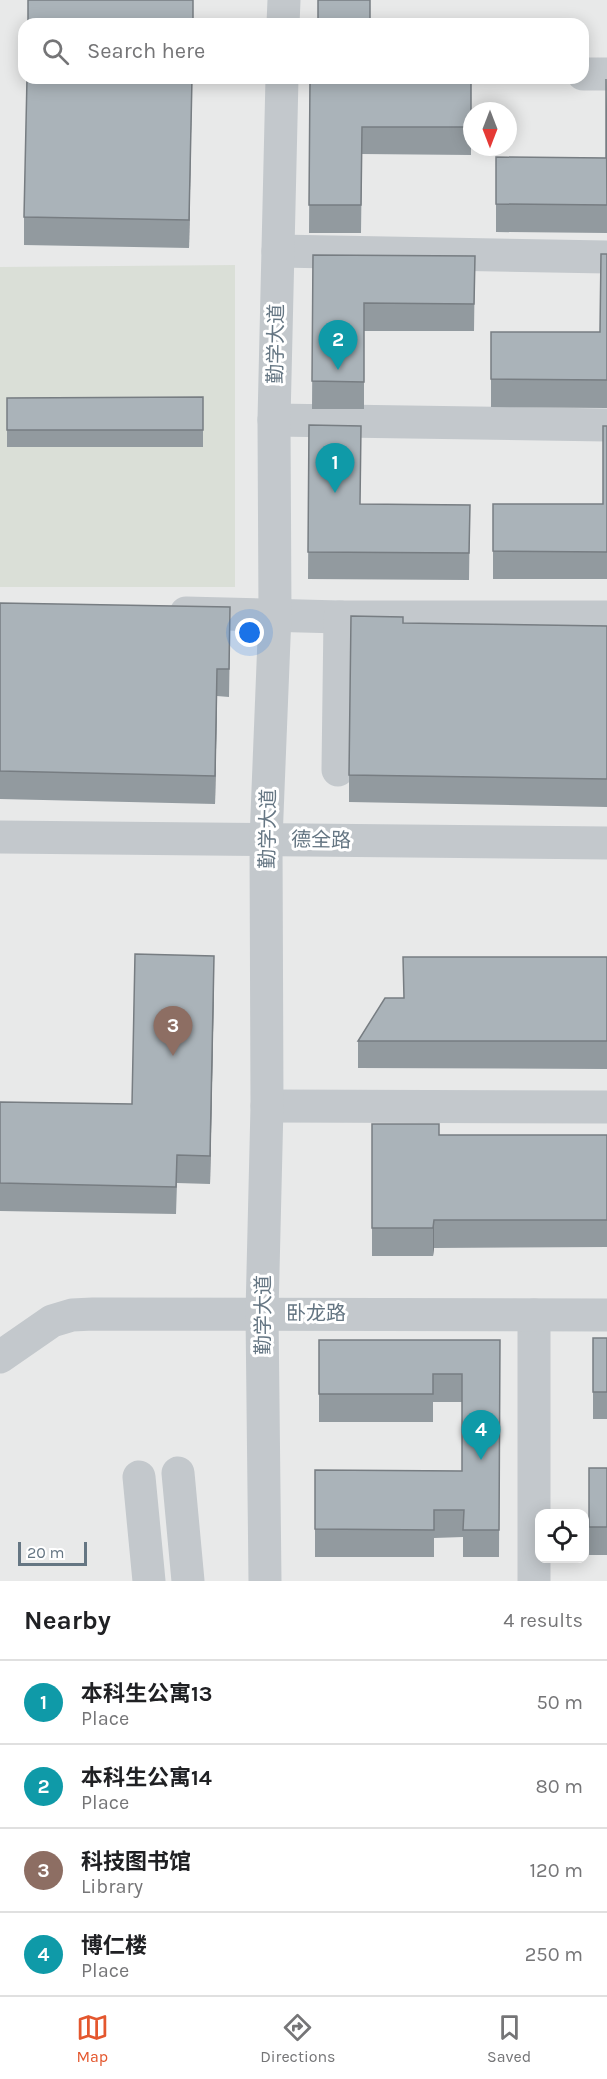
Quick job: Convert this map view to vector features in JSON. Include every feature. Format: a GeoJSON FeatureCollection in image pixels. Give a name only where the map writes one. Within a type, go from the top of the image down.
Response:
{"type":"FeatureCollection","features":[{"type":"Feature","properties":{"kind":"lane"},"geometry":{"type":"LineString","coordinates":[[283,18],[284,0]]}},
{"type":"Feature","properties":{"kind":"lane"},"geometry":{"type":"LineString","coordinates":[[589,74],[607,74]]}},
{"type":"Feature","properties":{"kind":"lane","name":"勤学大道"},"geometry":{"type":"LineString","coordinates":[[265,1581],[262,1313],[267,1106],[267,840],[275,614],[274,420],[282,84]]}},
{"type":"Feature","properties":{"kind":"lane"},"geometry":{"type":"LineString","coordinates":[[278,251],[607,258]]}},
{"type":"Feature","properties":{"kind":"lane"},"geometry":{"type":"LineString","coordinates":[[274,420],[607,425]]}},
{"type":"Feature","properties":{"kind":"lane"},"geometry":{"type":"LineString","coordinates":[[156,613],[340,617],[607,617]]}},
{"type":"Feature","properties":{"kind":"lane"},"geometry":{"type":"LineString","coordinates":[[338,770],[340,617]]}},
{"type":"Feature","properties":{"kind":"lane","name":"德全路"},"geometry":{"type":"LineString","coordinates":[[0,837],[607,843]]}},
{"type":"Feature","properties":{"kind":"lane"},"geometry":{"type":"LineString","coordinates":[[267,1106],[607,1107]]}},
{"type":"Feature","properties":{"kind":"lane","name":"卧龙路"},"geometry":{"type":"LineString","coordinates":[[0,1357],[52,1322],[72,1315],[262,1313],[607,1315]]}},
{"type":"Feature","properties":{"kind":"lane"},"geometry":{"type":"LineString","coordinates":[[534,1315],[534,1581]]}},
{"type":"Feature","properties":{"kind":"lane"},"geometry":{"type":"LineString","coordinates":[[178,1473],[188,1581]]}},
{"type":"Feature","properties":{"kind":"lane"},"geometry":{"type":"LineString","coordinates":[[139,1477],[149,1581]]}},
{"type":"Feature","properties":{"kind":"shaded area"},"geometry":{"type":"Polygon","coordinates":[[[0,0],[607,0],[607,1581],[0,1581],[0,0]]]}},
{"type":"Feature","properties":{"kind":"shaded area"},"geometry":{"type":"Polygon","coordinates":[[[235,265],[235,587],[0,587],[0,267],[235,265]]]}},
{"type":"Feature","properties":{"kind":"building"},"geometry":{"type":"Polygon","coordinates":[[[28,0],[193,0],[193,18],[28,18],[28,0]]]}},
{"type":"Feature","properties":{"kind":"building"},"geometry":{"type":"Polygon","coordinates":[[[318,0],[370,0],[370,18],[318,18],[318,0]]]}},
{"type":"Feature","properties":{"kind":"building"},"geometry":{"type":"Polygon","coordinates":[[[606,79],[607,205],[496,204],[496,157],[606,158],[606,79]]]}},
{"type":"Feature","properties":{"kind":"building"},"geometry":{"type":"Polygon","coordinates":[[[27,84],[192,84],[189,220],[24,217],[27,84]]]}},
{"type":"Feature","properties":{"kind":"building"},"geometry":{"type":"Polygon","coordinates":[[[310,84],[471,84],[471,102],[463,102],[463,127],[362,127],[361,205],[309,205],[310,84]]]}},
{"type":"Feature","properties":{"kind":"building"},"geometry":{"type":"Polygon","coordinates":[[[601,254],[607,254],[607,380],[491,379],[491,332],[600,332],[601,254]]]}},
{"type":"Feature","properties":{"kind":"building"},"geometry":{"type":"Polygon","coordinates":[[[313,255],[475,256],[474,304],[364,303],[364,382],[312,381],[313,255]]]}},
{"type":"Feature","properties":{"kind":"building"},"geometry":{"type":"Polygon","coordinates":[[[203,397],[203,430],[7,430],[7,398],[203,397]]]}},
{"type":"Feature","properties":{"kind":"building"},"geometry":{"type":"Polygon","coordinates":[[[309,425],[361,426],[360,504],[470,505],[469,553],[308,552],[309,425]]]}},
{"type":"Feature","properties":{"kind":"building"},"geometry":{"type":"Polygon","coordinates":[[[603,426],[607,426],[607,552],[493,551],[493,504],[603,504],[603,426]]]}},
{"type":"Feature","properties":{"kind":"building"},"geometry":{"type":"Polygon","coordinates":[[[0,603],[230,607],[229,669],[217,669],[215,776],[0,771],[0,603]]]}},
{"type":"Feature","properties":{"kind":"building"},"geometry":{"type":"Polygon","coordinates":[[[351,616],[403,617],[403,623],[607,626],[607,779],[349,775],[351,616]]]}},
{"type":"Feature","properties":{"kind":"building"},"geometry":{"type":"Polygon","coordinates":[[[135,954],[214,956],[210,1156],[177,1155],[176,1187],[0,1183],[0,1102],[132,1104],[135,954]]]}},
{"type":"Feature","properties":{"kind":"building"},"geometry":{"type":"Polygon","coordinates":[[[403,957],[607,957],[607,1041],[358,1041],[385,998],[404,998],[403,957]]]}},
{"type":"Feature","properties":{"kind":"building"},"geometry":{"type":"Polygon","coordinates":[[[372,1124],[439,1124],[439,1135],[607,1135],[607,1220],[434,1220],[433,1228],[372,1228],[372,1124]]]}},
{"type":"Feature","properties":{"kind":"building"},"geometry":{"type":"Polygon","coordinates":[[[593,1338],[607,1338],[607,1392],[593,1392],[593,1338]]]}},
{"type":"Feature","properties":{"kind":"building"},"geometry":{"type":"Polygon","coordinates":[[[319,1340],[500,1340],[499,1530],[463,1530],[464,1510],[434,1510],[434,1530],[315,1529],[315,1470],[462,1471],[462,1374],[433,1374],[433,1394],[319,1394],[319,1340]]]}},
{"type":"Feature","properties":{"kind":"building"},"geometry":{"type":"Polygon","coordinates":[[[589,1468],[607,1468],[607,1527],[589,1527],[589,1468]]]}},
{"type":"Feature","properties":{"kind":"place","name":"本科生公寓14"},"geometry":{"type":"Point","coordinates":[338,370]}},
{"type":"Feature","properties":{"kind":"place","name":"本科生公寓13"},"geometry":{"type":"Point","coordinates":[335,493]}},
{"type":"Feature","properties":{"kind":"place","name":"科技图书馆"},"geometry":{"type":"Point","coordinates":[173,1056]}},
{"type":"Feature","properties":{"kind":"place","name":"博仁楼"},"geometry":{"type":"Point","coordinates":[481,1460]}}]}
